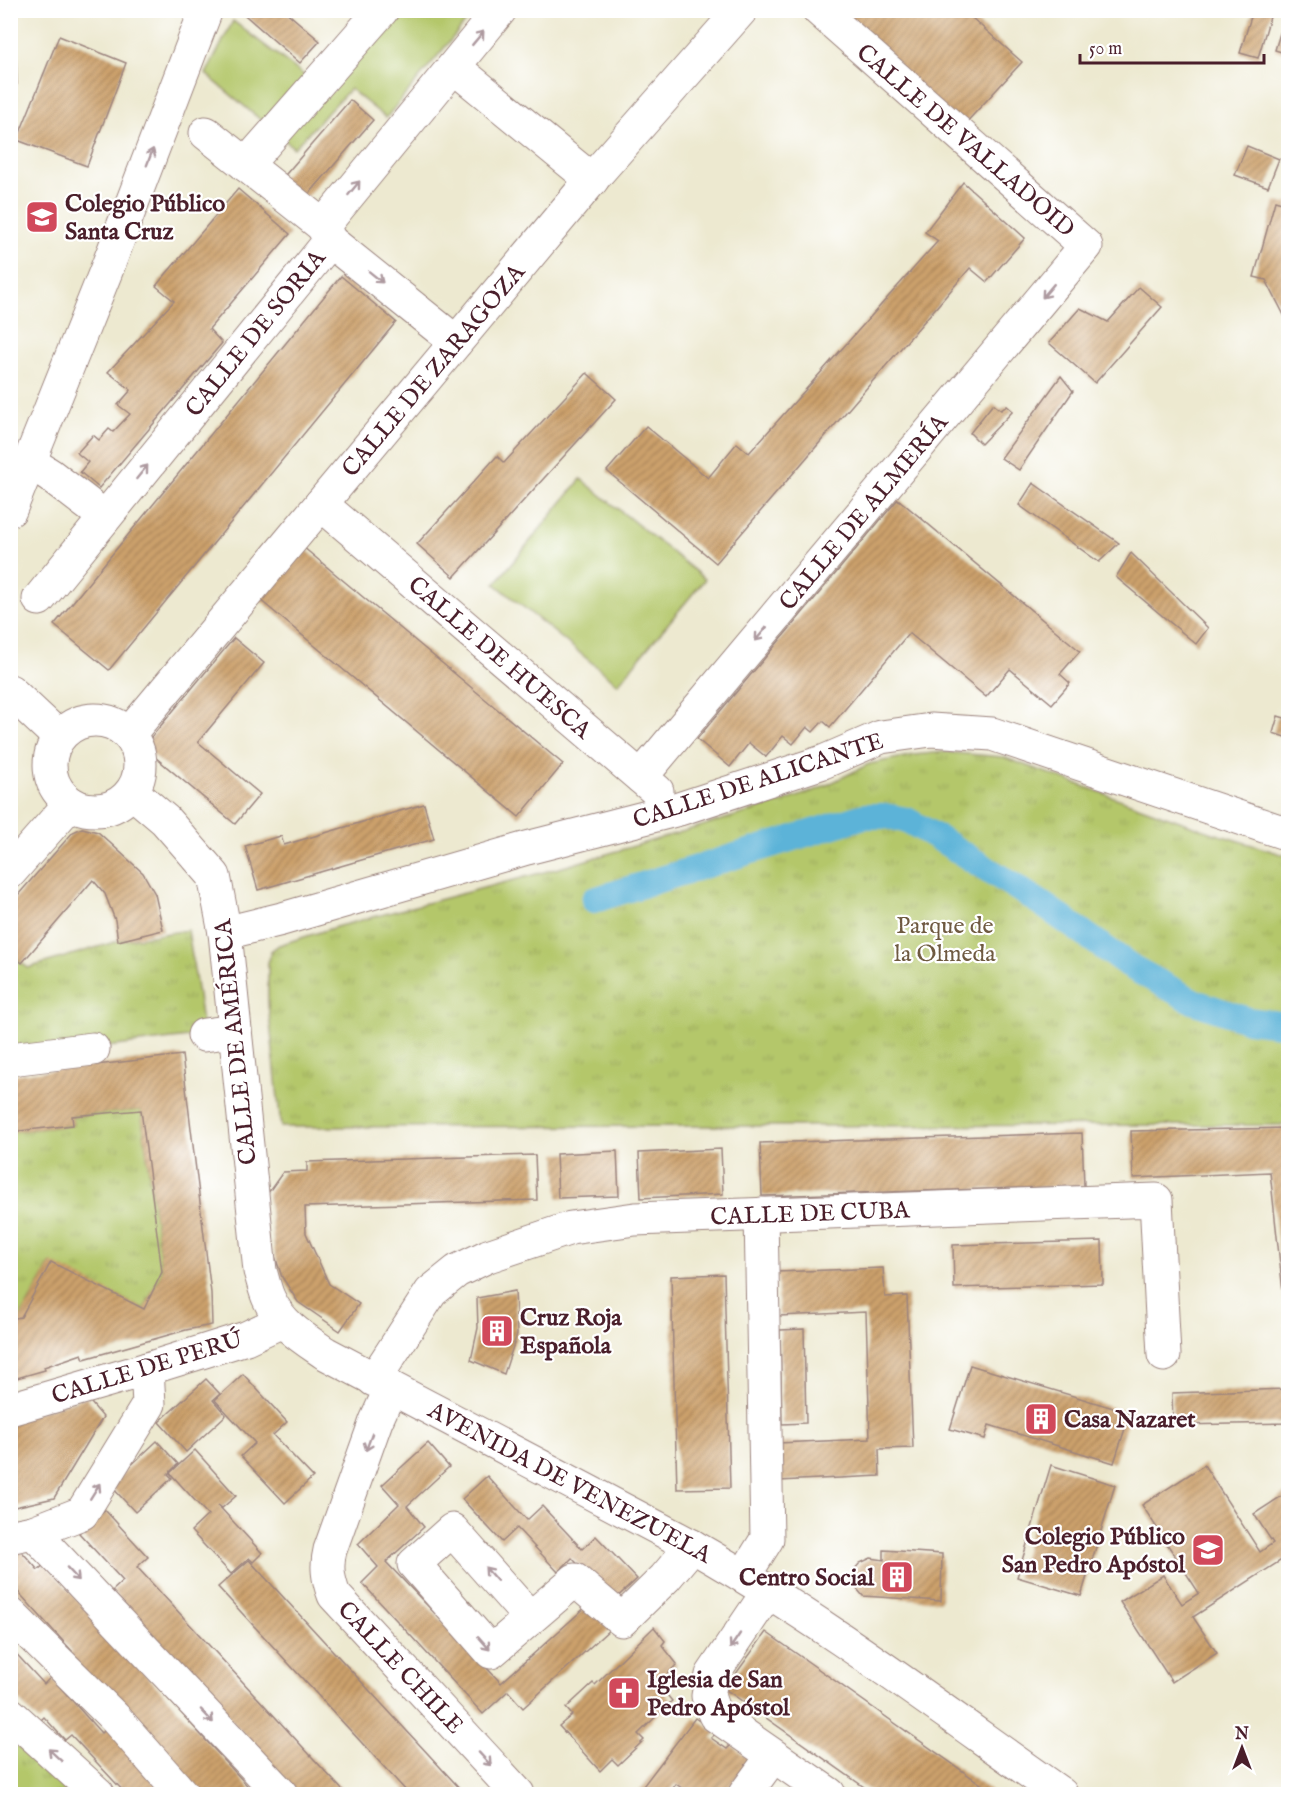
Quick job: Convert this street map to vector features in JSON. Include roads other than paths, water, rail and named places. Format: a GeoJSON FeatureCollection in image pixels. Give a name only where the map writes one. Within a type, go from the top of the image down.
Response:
{"type":"FeatureCollection","features":[{"type":"Feature","properties":{"kind":"street"},"geometry":{"type":"LineString","coordinates":[[10,510],[206,10]]}},
{"type":"Feature","properties":{"kind":"street"},"geometry":{"type":"LineString","coordinates":[[246,165],[382,10]]}},
{"type":"Feature","properties":{"kind":"street","name":"CALLE DE SORIA"},"geometry":{"type":"LineString","coordinates":[[39,599],[500,10]]}},
{"type":"Feature","properties":{"kind":"street","name":"CALLE DE VALLADOID"},"geometry":{"type":"LineString","coordinates":[[819,10],[1086,246]]}},
{"type":"Feature","properties":{"kind":"street","name":"CALLE DE ZARAGOZA"},"geometry":{"type":"LineString","coordinates":[[129,734],[732,14]]}},
{"type":"Feature","properties":{"kind":"street"},"geometry":{"type":"LineString","coordinates":[[454,66],[592,180]]}},
{"type":"Feature","properties":{"kind":"street"},"geometry":{"type":"LineString","coordinates":[[206,133],[456,342]]}},
{"type":"Feature","properties":{"kind":"street","name":"CALLE DE ALMERÍA"},"geometry":{"type":"LineString","coordinates":[[641,777],[1086,246]]}},
{"type":"Feature","properties":{"kind":"street"},"geometry":{"type":"LineString","coordinates":[[30,462],[50,474],[105,517]]}},
{"type":"Feature","properties":{"kind":"street","name":"CALLE DE HUESCA"},"geometry":{"type":"LineString","coordinates":[[321,504],[679,809]]}},
{"type":"Feature","properties":{"kind":"street"},"geometry":{"type":"LineString","coordinates":[[10,691],[59,737]]}},
{"type":"Feature","properties":{"kind":"street"},"geometry":{"type":"LineString","coordinates":[[94,719],[113,723],[129,734],[137,747],[141,762],[139,778],[132,792],[120,804],[104,810],[86,810],[70,804],[57,790],[50,773],[51,754],[59,737],[74,724],[94,719]]}},
{"type":"Feature","properties":{"kind":"street","name":"CALLE DE ALICANTE"},"geometry":{"type":"LineString","coordinates":[[225,933],[282,919],[527,848],[679,809],[823,762],[881,737],[931,730],[992,734],[1288,834]]}},
{"type":"Feature","properties":{"kind":"street","name":"CALLE DE AMÉRICA"},"geometry":{"type":"LineString","coordinates":[[132,792],[165,820],[214,876],[225,933],[220,1033],[260,1271],[269,1300],[282,1320]]}},
{"type":"Feature","properties":{"kind":"street"},"geometry":{"type":"LineString","coordinates":[[10,872],[70,804]]}},
{"type":"Feature","properties":{"kind":"street"},"geometry":{"type":"LineString","coordinates":[[10,1059],[93,1049]]}},
{"type":"Feature","properties":{"kind":"street","name":"CALLE DE CUBA"},"geometry":{"type":"LineString","coordinates":[[382,1384],[431,1292],[457,1271],[488,1256],[571,1228],[625,1220],[761,1214],[1156,1200],[1164,1355]]}},
{"type":"Feature","properties":{"kind":"street"},"geometry":{"type":"LineString","coordinates":[[761,1214],[767,1539],[756,1584],[712,1675],[708,1696],[715,1715],[829,1794]]}},
{"type":"Feature","properties":{"kind":"street","name":"CALLE DE PERÚ"},"geometry":{"type":"LineString","coordinates":[[10,1409],[147,1370],[246,1338],[282,1320]]}},
{"type":"Feature","properties":{"kind":"street","name":"AVENIDA DE VENEZUELA"},"geometry":{"type":"LineString","coordinates":[[282,1320],[316,1347],[382,1384],[692,1546],[756,1584],[850,1645],[1061,1794]]}},
{"type":"Feature","properties":{"kind":"street"},"geometry":{"type":"LineString","coordinates":[[147,1370],[149,1404],[82,1513],[22,1534],[281,1794]]}},
{"type":"Feature","properties":{"kind":"street","name":"CALLE CHILE"},"geometry":{"type":"LineString","coordinates":[[382,1384],[376,1421],[330,1550],[327,1562],[329,1581],[334,1595],[518,1794]]}},
{"type":"Feature","properties":{"kind":"street"},"geometry":{"type":"LineString","coordinates":[[530,1618],[575,1580],[622,1620],[665,1578],[692,1546]]}},
{"type":"Feature","properties":{"kind":"street"},"geometry":{"type":"LineString","coordinates":[[10,1614],[115,1718],[182,1794]]}},
{"type":"Feature","properties":{"kind":"street"},"geometry":{"type":"LineString","coordinates":[[10,1714],[98,1794]]}},
{"type":"Feature","properties":{"kind":"street"},"geometry":{"type":"LineString","coordinates":[[745,1794],[773,1756]]}},
{"type":"Feature","properties":{"kind":"waterway"},"geometry":{"type":"LineString","coordinates":[[594,900],[864,816],[885,816],[907,820],[938,838],[1039,902],[1133,968],[1195,1002],[1248,1020],[1288,1025]]}},
{"type":"Feature","properties":{"kind":"place","name":"Colegio Público Santa Cruz"},"geometry":{"type":"Point","coordinates":[42,217]}},
{"type":"Feature","properties":{"kind":"place","name":"Cruz Roja Española"},"geometry":{"type":"Point","coordinates":[497,1331]}},
{"type":"Feature","properties":{"kind":"place","name":"Casa Nazaret"},"geometry":{"type":"Point","coordinates":[1041,1419]}},
{"type":"Feature","properties":{"kind":"place","name":"Colegio Público San Pedro Apóstol"},"geometry":{"type":"Point","coordinates":[1208,1550]}},
{"type":"Feature","properties":{"kind":"place","name":"Centro Social"},"geometry":{"type":"Point","coordinates":[897,1577]}},
{"type":"Feature","properties":{"kind":"place","name":"Iglesia de San Pedro Apóstol"},"geometry":{"type":"Point","coordinates":[624,1693]}},
{"type":"Feature","properties":{"kind":"park label","name":"Parque de la Olmeda"},"geometry":{"type":"Point","coordinates":[945,939]}}]}
